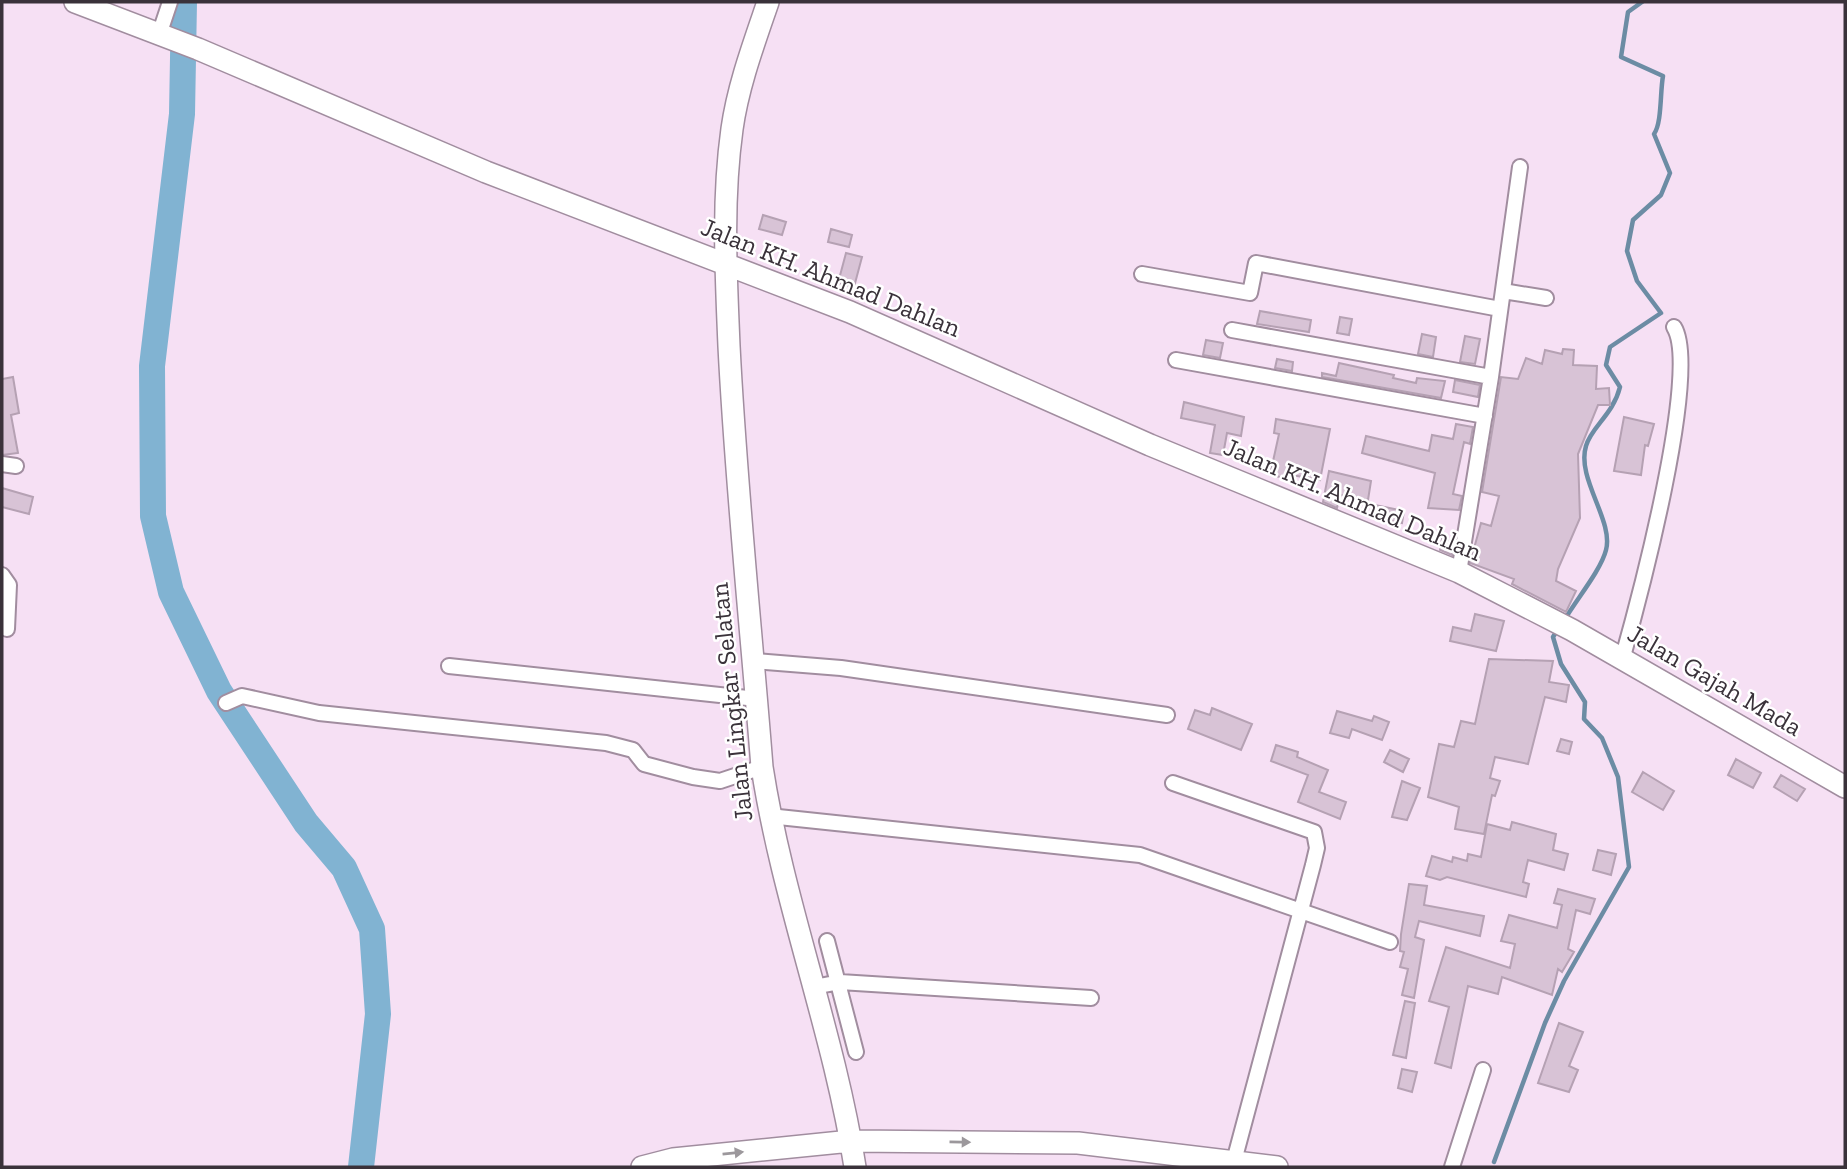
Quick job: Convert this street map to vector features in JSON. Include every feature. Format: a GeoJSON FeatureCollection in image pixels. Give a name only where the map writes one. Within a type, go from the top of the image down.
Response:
{"type":"FeatureCollection","features":[{"type":"Feature","properties":{"kind":"street","name":"Jalan KH. Ahmad Dahlan"},"geometry":{"type":"LineString","coordinates":[[75,2],[198,49],[486,173],[850,312],[1150,445],[1459,572],[1565,626]]}},
{"type":"Feature","properties":{"kind":"street"},"geometry":{"type":"LineString","coordinates":[[166,37],[170,2]]}},
{"type":"Feature","properties":{"kind":"street","name":"Jalan Lingkar Selatan"},"geometry":{"type":"LineString","coordinates":[[768,2],[750,55],[732,126],[727,185],[722,263],[735,460],[762,768],[769,816],[814,987],[855,1167]]}},
{"type":"Feature","properties":{"kind":"street"},"geometry":{"type":"LineString","coordinates":[[1459,572],[1491,377],[1520,167]]}},
{"type":"Feature","properties":{"kind":"street"},"geometry":{"type":"LineString","coordinates":[[1142,274],[1250,293],[1256,263],[1500,309]]}},
{"type":"Feature","properties":{"kind":"street"},"geometry":{"type":"LineString","coordinates":[[1503,291],[1546,298]]}},
{"type":"Feature","properties":{"kind":"street"},"geometry":{"type":"LineString","coordinates":[[1622,660],[1647,568],[1668,469],[1681,360],[1679,336],[1674,327]]}},
{"type":"Feature","properties":{"kind":"street"},"geometry":{"type":"LineString","coordinates":[[1232,330],[1491,377]]}},
{"type":"Feature","properties":{"kind":"street"},"geometry":{"type":"LineString","coordinates":[[1177,360],[1485,416]]}},
{"type":"Feature","properties":{"kind":"street"},"geometry":{"type":"LineString","coordinates":[[2,575],[9,584],[7,629]]}},
{"type":"Feature","properties":{"kind":"street","name":"Jalan Gajah Mada"},"geometry":{"type":"LineString","coordinates":[[1565,626],[1845,787]]}},
{"type":"Feature","properties":{"kind":"street"},"geometry":{"type":"LineString","coordinates":[[754,661],[841,668],[1167,715]]}},
{"type":"Feature","properties":{"kind":"street"},"geometry":{"type":"LineString","coordinates":[[449,666],[757,699]]}},
{"type":"Feature","properties":{"kind":"street"},"geometry":{"type":"LineString","coordinates":[[226,703],[242,696],[319,713],[606,743],[633,750],[645,764],[693,777],[720,780],[762,768]]}},
{"type":"Feature","properties":{"kind":"street"},"geometry":{"type":"LineString","coordinates":[[1172,783],[1314,832],[1317,848],[1234,1161]]}},
{"type":"Feature","properties":{"kind":"street"},"geometry":{"type":"LineString","coordinates":[[769,816],[1140,855],[1390,942]]}},
{"type":"Feature","properties":{"kind":"street"},"geometry":{"type":"LineString","coordinates":[[827,941],[840,982],[856,1052]]}},
{"type":"Feature","properties":{"kind":"street"},"geometry":{"type":"LineString","coordinates":[[814,987],[840,982],[1091,998]]}},
{"type":"Feature","properties":{"kind":"street"},"geometry":{"type":"LineString","coordinates":[[1452,1167],[1483,1070]]}},
{"type":"Feature","properties":{"kind":"street"},"geometry":{"type":"LineString","coordinates":[[642,1167],[673,1159],[850,1141],[1078,1143],[1277,1167]]}},
{"type":"Feature","properties":{"kind":"building"},"geometry":{"type":"Polygon","coordinates":[[[763,215],[786,222],[782,235],[759,229],[763,215]]]}},
{"type":"Feature","properties":{"kind":"building"},"geometry":{"type":"Polygon","coordinates":[[[831,229],[852,235],[849,247],[828,242],[831,229]]]}},
{"type":"Feature","properties":{"kind":"building"},"geometry":{"type":"Polygon","coordinates":[[[846,253],[862,257],[854,287],[838,283],[846,253]]]}},
{"type":"Feature","properties":{"kind":"building"},"geometry":{"type":"Polygon","coordinates":[[[1260,311],[1311,320],[1309,332],[1257,324],[1260,311]]]}},
{"type":"Feature","properties":{"kind":"building"},"geometry":{"type":"Polygon","coordinates":[[[1340,317],[1352,319],[1349,335],[1337,333],[1340,317]]]}},
{"type":"Feature","properties":{"kind":"building"},"geometry":{"type":"Polygon","coordinates":[[[1422,334],[1436,337],[1433,357],[1418,354],[1422,334]]]}},
{"type":"Feature","properties":{"kind":"building"},"geometry":{"type":"Polygon","coordinates":[[[1465,336],[1480,339],[1475,364],[1460,362],[1465,336]]]}},
{"type":"Feature","properties":{"kind":"building"},"geometry":{"type":"Polygon","coordinates":[[[1206,340],[1223,343],[1220,358],[1203,355],[1206,340]]]}},
{"type":"Feature","properties":{"kind":"building"},"geometry":{"type":"Polygon","coordinates":[[[1563,349],[1574,350],[1573,365],[1597,366],[1596,389],[1609,388],[1610,405],[1598,405],[1578,454],[1580,518],[1558,569],[1556,581],[1576,591],[1566,612],[1512,584],[1514,579],[1470,563],[1481,523],[1491,526],[1499,496],[1482,492],[1501,377],[1518,379],[1526,358],[1542,364],[1545,350],[1562,354],[1563,349]]]}},
{"type":"Feature","properties":{"kind":"building"},"geometry":{"type":"Polygon","coordinates":[[[1277,359],[1293,362],[1292,371],[1275,368],[1277,359]]]}},
{"type":"Feature","properties":{"kind":"building"},"geometry":{"type":"Polygon","coordinates":[[[1339,363],[1394,375],[1393,378],[1416,383],[1417,378],[1445,381],[1441,398],[1322,377],[1322,373],[1336,376],[1339,363]]]}},
{"type":"Feature","properties":{"kind":"building"},"geometry":{"type":"Polygon","coordinates":[[[13,377],[19,413],[11,415],[18,453],[2,455],[2,379],[13,377]]]}},
{"type":"Feature","properties":{"kind":"building"},"geometry":{"type":"Polygon","coordinates":[[[1455,380],[1480,385],[1478,397],[1453,392],[1455,380]]]}},
{"type":"Feature","properties":{"kind":"building"},"geometry":{"type":"Polygon","coordinates":[[[1184,402],[1244,417],[1241,436],[1227,433],[1223,455],[1210,453],[1215,425],[1181,418],[1184,402]]]}},
{"type":"Feature","properties":{"kind":"building"},"geometry":{"type":"Polygon","coordinates":[[[1624,417],[1654,424],[1648,446],[1645,445],[1641,475],[1614,471],[1624,417]]]}},
{"type":"Feature","properties":{"kind":"building"},"geometry":{"type":"Polygon","coordinates":[[[1276,419],[1330,429],[1320,480],[1286,474],[1285,478],[1270,475],[1279,434],[1274,433],[1276,419]]]}},
{"type":"Feature","properties":{"kind":"building"},"geometry":{"type":"Polygon","coordinates":[[[1456,424],[1473,427],[1470,444],[1464,442],[1453,494],[1462,496],[1459,510],[1428,508],[1435,473],[1362,453],[1366,436],[1429,451],[1432,435],[1453,439],[1456,424]]]}},
{"type":"Feature","properties":{"kind":"building"},"geometry":{"type":"Polygon","coordinates":[[[1329,471],[1371,481],[1368,500],[1340,495],[1337,508],[1323,502],[1329,471]]]}},
{"type":"Feature","properties":{"kind":"building"},"geometry":{"type":"Polygon","coordinates":[[[2,488],[33,497],[29,514],[2,507],[2,488]]]}},
{"type":"Feature","properties":{"kind":"building"},"geometry":{"type":"Polygon","coordinates":[[[1375,505],[1404,511],[1402,523],[1373,518],[1375,505]]]}},
{"type":"Feature","properties":{"kind":"building"},"geometry":{"type":"Polygon","coordinates":[[[1442,539],[1454,541],[1452,555],[1440,550],[1442,539]]]}},
{"type":"Feature","properties":{"kind":"building"},"geometry":{"type":"Polygon","coordinates":[[[1475,614],[1504,621],[1496,651],[1450,641],[1453,627],[1471,631],[1475,614]]]}},
{"type":"Feature","properties":{"kind":"building"},"geometry":{"type":"Polygon","coordinates":[[[1489,659],[1553,661],[1549,682],[1569,685],[1566,702],[1545,697],[1528,764],[1495,757],[1490,778],[1500,781],[1495,796],[1492,795],[1484,834],[1455,829],[1459,807],[1428,797],[1439,744],[1454,747],[1461,721],[1475,724],[1489,659]]]}},
{"type":"Feature","properties":{"kind":"building"},"geometry":{"type":"Polygon","coordinates":[[[1212,708],[1252,724],[1241,750],[1188,729],[1195,710],[1210,715],[1212,708]]]}},
{"type":"Feature","properties":{"kind":"building"},"geometry":{"type":"Polygon","coordinates":[[[1337,711],[1372,721],[1374,716],[1389,722],[1382,740],[1352,729],[1349,738],[1330,733],[1337,711]]]}},
{"type":"Feature","properties":{"kind":"building"},"geometry":{"type":"Polygon","coordinates":[[[1561,739],[1572,742],[1569,754],[1557,751],[1561,739]]]}},
{"type":"Feature","properties":{"kind":"building"},"geometry":{"type":"Polygon","coordinates":[[[1276,745],[1298,752],[1297,757],[1328,770],[1319,792],[1346,802],[1340,819],[1298,802],[1308,775],[1271,761],[1276,745]]]}},
{"type":"Feature","properties":{"kind":"building"},"geometry":{"type":"Polygon","coordinates":[[[1390,750],[1409,759],[1403,772],[1384,762],[1390,750]]]}},
{"type":"Feature","properties":{"kind":"building"},"geometry":{"type":"Polygon","coordinates":[[[1736,759],[1761,773],[1753,788],[1728,775],[1736,759]]]}},
{"type":"Feature","properties":{"kind":"building"},"geometry":{"type":"Polygon","coordinates":[[[1643,772],[1674,791],[1663,810],[1632,792],[1643,772]]]}},
{"type":"Feature","properties":{"kind":"building"},"geometry":{"type":"Polygon","coordinates":[[[1781,775],[1805,789],[1797,801],[1774,787],[1781,775]]]}},
{"type":"Feature","properties":{"kind":"building"},"geometry":{"type":"Polygon","coordinates":[[[1402,781],[1420,788],[1407,820],[1392,817],[1402,781]]]}},
{"type":"Feature","properties":{"kind":"building"},"geometry":{"type":"Polygon","coordinates":[[[1512,822],[1556,834],[1553,850],[1568,854],[1564,870],[1528,860],[1523,882],[1529,884],[1526,897],[1447,877],[1440,880],[1426,876],[1432,856],[1452,862],[1453,857],[1467,861],[1468,854],[1481,857],[1487,824],[1510,830],[1512,822]]]}},
{"type":"Feature","properties":{"kind":"building"},"geometry":{"type":"Polygon","coordinates":[[[1598,850],[1616,854],[1611,875],[1593,870],[1598,850]]]}},
{"type":"Feature","properties":{"kind":"building"},"geometry":{"type":"Polygon","coordinates":[[[1409,884],[1427,886],[1424,905],[1484,916],[1480,936],[1419,921],[1415,937],[1424,940],[1414,998],[1402,995],[1408,969],[1400,967],[1404,952],[1400,951],[1401,934],[1409,884]]]}},
{"type":"Feature","properties":{"kind":"building"},"geometry":{"type":"Polygon","coordinates":[[[1558,889],[1595,899],[1590,914],[1576,910],[1568,949],[1574,952],[1562,972],[1558,969],[1552,995],[1502,977],[1498,994],[1468,986],[1451,1068],[1435,1063],[1449,1007],[1429,1001],[1446,947],[1510,968],[1515,944],[1501,941],[1509,915],[1557,928],[1562,905],[1554,903],[1558,889]]]}},
{"type":"Feature","properties":{"kind":"building"},"geometry":{"type":"Polygon","coordinates":[[[1405,1001],[1415,1003],[1406,1058],[1393,1055],[1405,1001]]]}},
{"type":"Feature","properties":{"kind":"building"},"geometry":{"type":"Polygon","coordinates":[[[1559,1023],[1583,1032],[1569,1066],[1578,1070],[1569,1092],[1538,1083],[1559,1023]]]}},
{"type":"Feature","properties":{"kind":"building"},"geometry":{"type":"Polygon","coordinates":[[[1402,1069],[1417,1072],[1412,1092],[1398,1088],[1402,1069]]]}},
{"type":"Feature","properties":{"kind":"waterway"},"geometry":{"type":"LineString","coordinates":[[184,2],[182,114],[152,366],[153,516],[171,592],[219,691],[306,823],[344,868],[372,929],[378,1014],[361,1167]]}},
{"type":"Feature","properties":{"kind":"waterway"},"geometry":{"type":"LineString","coordinates":[[1565,619],[1594,576],[1606,550],[1605,526],[1590,485],[1584,458],[1592,433],[1617,397],[1620,387],[1606,365],[1610,347],[1661,313],[1637,281],[1627,251],[1633,220],[1661,195],[1670,173],[1654,134],[1660,115],[1663,76],[1621,57],[1628,12],[1642,2]]}},
{"type":"Feature","properties":{"kind":"waterway"},"geometry":{"type":"LineString","coordinates":[[1494,1162],[1545,1023],[1564,981],[1629,867],[1618,777],[1602,738],[1584,719],[1585,702],[1561,664],[1553,637],[1558,629]]}}]}
